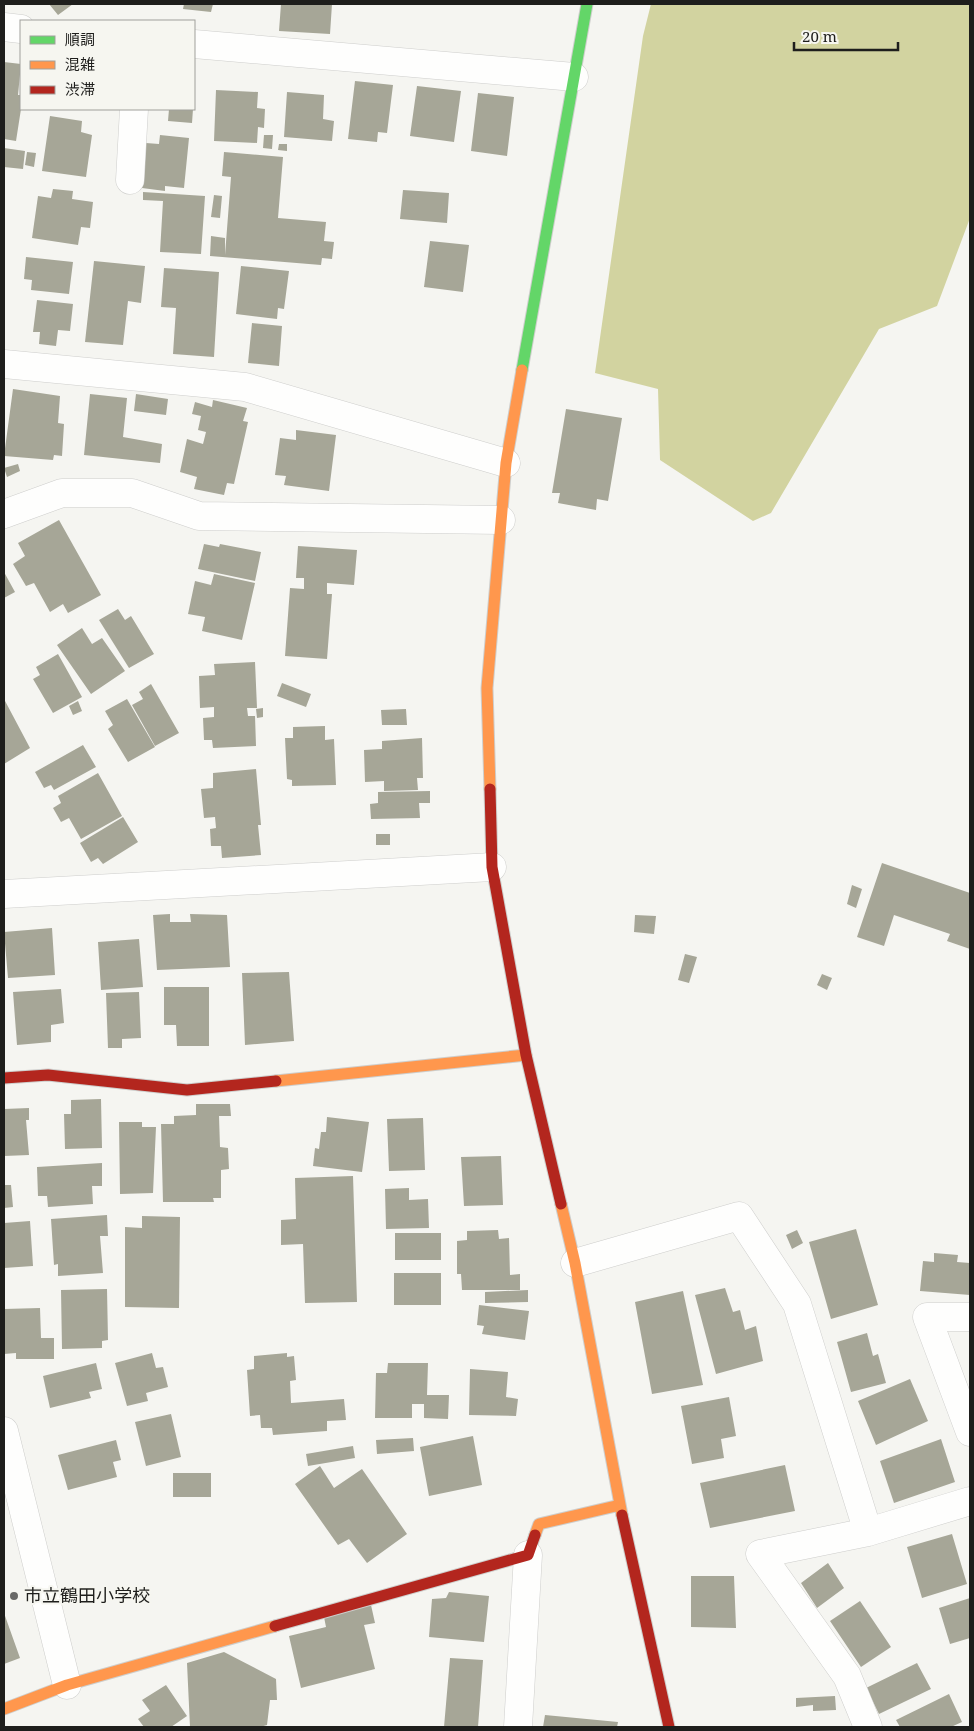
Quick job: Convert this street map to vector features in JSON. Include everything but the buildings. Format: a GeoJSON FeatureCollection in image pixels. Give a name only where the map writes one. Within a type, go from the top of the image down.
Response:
{"type":"FeatureCollection","features":[{"type":"Feature","properties":{"kind":"street"},"geometry":{"type":"LineString","coordinates":[[587,4],[506,463],[487,688],[492,867],[526,1055],[575,1263],[620,1505],[669,1727]]}},
{"type":"Feature","properties":{"kind":"street"},"geometry":{"type":"LineString","coordinates":[[4,28],[20,29]]}},
{"type":"Feature","properties":{"kind":"street"},"geometry":{"type":"LineString","coordinates":[[195,44],[574,77]]}},
{"type":"Feature","properties":{"kind":"street"},"geometry":{"type":"LineString","coordinates":[[130,180],[134,110]]}},
{"type":"Feature","properties":{"kind":"street"},"geometry":{"type":"LineString","coordinates":[[4,364],[245,388],[506,463]]}},
{"type":"Feature","properties":{"kind":"street"},"geometry":{"type":"LineString","coordinates":[[4,514],[62,493],[132,493],[199,516],[501,520]]}},
{"type":"Feature","properties":{"kind":"street"},"geometry":{"type":"LineString","coordinates":[[4,894],[492,867]]}},
{"type":"Feature","properties":{"kind":"street"},"geometry":{"type":"LineString","coordinates":[[4,1078],[48,1075],[187,1090],[526,1055]]}},
{"type":"Feature","properties":{"kind":"street"},"geometry":{"type":"LineString","coordinates":[[575,1263],[739,1216],[797,1304],[868,1532]]}},
{"type":"Feature","properties":{"kind":"street"},"geometry":{"type":"LineString","coordinates":[[970,1317],[927,1316],[970,1432]]}},
{"type":"Feature","properties":{"kind":"street"},"geometry":{"type":"LineString","coordinates":[[4,1431],[67,1685]]}},
{"type":"Feature","properties":{"kind":"street"},"geometry":{"type":"LineString","coordinates":[[868,1727],[846,1676],[760,1554],[868,1532],[970,1501]]}},
{"type":"Feature","properties":{"kind":"street"},"geometry":{"type":"LineString","coordinates":[[518,1727],[528,1555],[539,1524],[620,1505]]}},
{"type":"Feature","properties":{"kind":"street"},"geometry":{"type":"LineString","coordinates":[[4,1709],[67,1685],[528,1555]]}},
{"type":"Feature","properties":{"kind":"shaded area"},"geometry":{"type":"Polygon","coordinates":[[[651,4],[970,4],[970,218],[937,306],[879,329],[771,513],[753,521],[660,460],[658,389],[595,373],[643,36],[651,4]]]}},
{"type":"Feature","properties":{"kind":"traffic: fast"},"geometry":{"type":"LineString","coordinates":[[522,370],[587,4]]}},
{"type":"Feature","properties":{"kind":"traffic: slow"},"geometry":{"type":"LineString","coordinates":[[490,789],[487,688],[506,463],[522,370]]}},
{"type":"Feature","properties":{"kind":"traffic: slow"},"geometry":{"type":"LineString","coordinates":[[276,1081],[526,1055]]}},
{"type":"Feature","properties":{"kind":"traffic: slow"},"geometry":{"type":"LineString","coordinates":[[561,1204],[575,1263],[622,1515]]}},
{"type":"Feature","properties":{"kind":"traffic: slow"},"geometry":{"type":"LineString","coordinates":[[535,1535],[539,1524],[620,1505]]}},
{"type":"Feature","properties":{"kind":"traffic: slow"},"geometry":{"type":"LineString","coordinates":[[4,1709],[67,1685],[275,1626]]}},
{"type":"Feature","properties":{"kind":"traffic: jam"},"geometry":{"type":"LineString","coordinates":[[490,789],[492,867],[526,1055],[561,1204]]}},
{"type":"Feature","properties":{"kind":"traffic: jam"},"geometry":{"type":"LineString","coordinates":[[4,1078],[48,1075],[187,1090],[276,1081]]}},
{"type":"Feature","properties":{"kind":"traffic: jam"},"geometry":{"type":"LineString","coordinates":[[622,1515],[669,1727]]}},
{"type":"Feature","properties":{"kind":"traffic: jam"},"geometry":{"type":"LineString","coordinates":[[275,1626],[528,1555],[535,1535]]}},
{"type":"Feature","properties":{"kind":"place","name":"市立鶴田小学校"},"geometry":{"type":"Point","coordinates":[14,1596]}}]}
